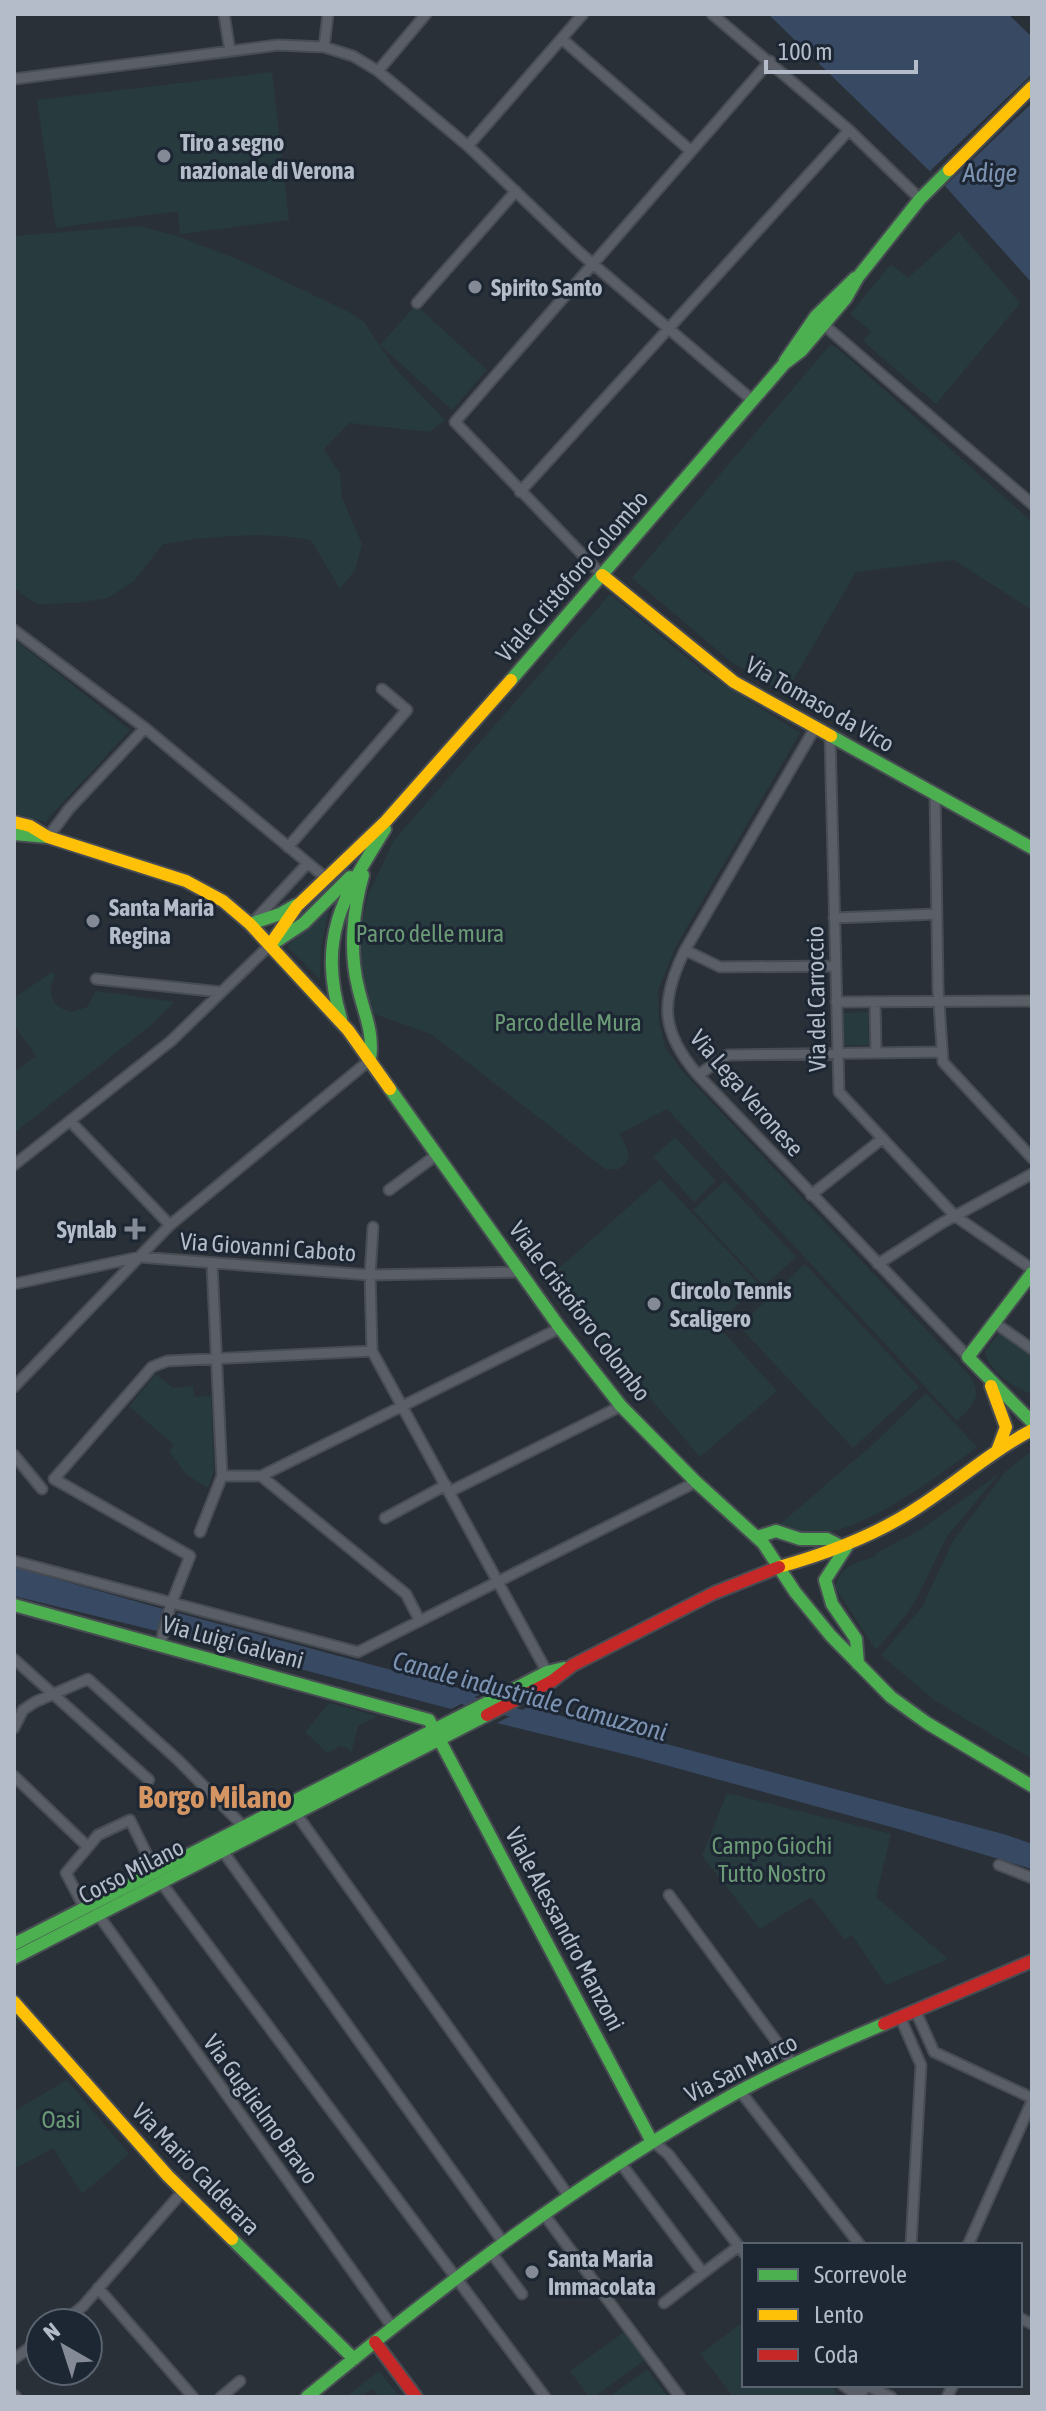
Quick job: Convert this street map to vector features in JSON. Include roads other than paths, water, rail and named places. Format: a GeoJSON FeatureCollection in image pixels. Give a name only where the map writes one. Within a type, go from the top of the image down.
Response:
{"type":"FeatureCollection","features":[{"type":"Feature","properties":{"kind":"street"},"geometry":{"type":"LineString","coordinates":[[224,14],[230,51]]}},
{"type":"Feature","properties":{"kind":"street"},"geometry":{"type":"LineString","coordinates":[[324,47],[328,14]]}},
{"type":"Feature","properties":{"kind":"street"},"geometry":{"type":"LineString","coordinates":[[378,71],[426,14]]}},
{"type":"Feature","properties":{"kind":"street"},"geometry":{"type":"LineString","coordinates":[[468,146],[583,14]]}},
{"type":"Feature","properties":{"kind":"street"},"geometry":{"type":"LineString","coordinates":[[712,14],[849,130],[920,199]]}},
{"type":"Feature","properties":{"kind":"street"},"geometry":{"type":"LineString","coordinates":[[562,39],[691,151]]}},
{"type":"Feature","properties":{"kind":"street"},"geometry":{"type":"LineString","coordinates":[[14,79],[278,45],[324,47],[353,56],[378,71],[468,146],[593,264],[752,400]]}},
{"type":"Feature","properties":{"kind":"street"},"geometry":{"type":"LineString","coordinates":[[602,575],[455,422],[770,61]]}},
{"type":"Feature","properties":{"kind":"street","name":"Viale Cristoforo Colombo"},"geometry":{"type":"LineString","coordinates":[[270,945],[278,929],[305,899],[392,816],[752,400],[824,325],[858,277],[935,182],[1032,87]]}},
{"type":"Feature","properties":{"kind":"street"},"geometry":{"type":"LineString","coordinates":[[520,492],[849,130]]}},
{"type":"Feature","properties":{"kind":"street"},"geometry":{"type":"LineString","coordinates":[[417,303],[516,191]]}},
{"type":"Feature","properties":{"kind":"street","name":"Viale Cristoforo Colombo"},"geometry":{"type":"LineString","coordinates":[[784,364],[793,344],[839,291],[858,277]]}},
{"type":"Feature","properties":{"kind":"street"},"geometry":{"type":"LineString","coordinates":[[824,325],[1032,504]]}},
{"type":"Feature","properties":{"kind":"street","name":"Via Tomaso da Vico"},"geometry":{"type":"LineString","coordinates":[[602,575],[734,682],[1032,848]]}},
{"type":"Feature","properties":{"kind":"street"},"geometry":{"type":"LineString","coordinates":[[14,630],[145,728],[326,878]]}},
{"type":"Feature","properties":{"kind":"street"},"geometry":{"type":"LineString","coordinates":[[288,847],[407,710],[382,689]]}},
{"type":"Feature","properties":{"kind":"street"},"geometry":{"type":"LineString","coordinates":[[48,837],[69,809],[145,728]]}},
{"type":"Feature","properties":{"kind":"street","name":"Via Lega Veronese"},"geometry":{"type":"LineString","coordinates":[[815,728],[685,950],[672,976],[666,1001],[667,1018],[676,1048],[698,1075],[968,1357]]}},
{"type":"Feature","properties":{"kind":"street","name":"Via del Carroccio"},"geometry":{"type":"LineString","coordinates":[[830,736],[839,1092],[955,1216],[1032,1271]]}},
{"type":"Feature","properties":{"kind":"street"},"geometry":{"type":"LineString","coordinates":[[935,794],[936,914],[943,1062],[1032,1158]]}},
{"type":"Feature","properties":{"kind":"street","name":"Viale Cristoforo Colombo"},"geometry":{"type":"LineString","coordinates":[[342,1022],[333,997],[330,975],[331,937],[344,897],[392,816]]}},
{"type":"Feature","properties":{"kind":"street"},"geometry":{"type":"LineString","coordinates":[[14,822],[30,826],[48,837]]}},
{"type":"Feature","properties":{"kind":"street"},"geometry":{"type":"LineString","coordinates":[[14,834],[48,837],[186,881],[223,901],[270,945],[171,1041],[14,1165]]}},
{"type":"Feature","properties":{"kind":"street","name":"Viale Cristoforo Colombo"},"geometry":{"type":"LineString","coordinates":[[270,945],[286,937],[321,908],[366,860]]}},
{"type":"Feature","properties":{"kind":"street","name":"Viale Cristoforo Colombo"},"geometry":{"type":"LineString","coordinates":[[366,860],[357,897],[353,951],[357,985],[373,1039],[370,1060]]}},
{"type":"Feature","properties":{"kind":"street"},"geometry":{"type":"LineString","coordinates":[[250,924],[308,863]]}},
{"type":"Feature","properties":{"kind":"street","name":"Viale Cristoforo Colombo"},"geometry":{"type":"LineString","coordinates":[[250,924],[280,914],[305,899]]}},
{"type":"Feature","properties":{"kind":"street"},"geometry":{"type":"LineString","coordinates":[[834,918],[936,914]]}},
{"type":"Feature","properties":{"kind":"street","name":"Viale Cristoforo Colombo"},"geometry":{"type":"LineString","coordinates":[[270,945],[342,1022],[560,1328],[621,1406],[696,1482],[757,1537],[831,1636],[891,1697],[927,1723],[1032,1786]]}},
{"type":"Feature","properties":{"kind":"street"},"geometry":{"type":"LineString","coordinates":[[685,950],[720,967],[835,966]]}},
{"type":"Feature","properties":{"kind":"street"},"geometry":{"type":"LineString","coordinates":[[96,979],[221,992]]}},
{"type":"Feature","properties":{"kind":"street"},"geometry":{"type":"LineString","coordinates":[[836,1002],[1032,1001]]}},
{"type":"Feature","properties":{"kind":"street"},"geometry":{"type":"LineString","coordinates":[[875,1003],[876,1052]]}},
{"type":"Feature","properties":{"kind":"street"},"geometry":{"type":"LineString","coordinates":[[698,1075],[728,1055],[941,1052]]}},
{"type":"Feature","properties":{"kind":"street"},"geometry":{"type":"LineString","coordinates":[[14,1387],[170,1225],[370,1060]]}},
{"type":"Feature","properties":{"kind":"street"},"geometry":{"type":"LineString","coordinates":[[70,1121],[170,1225]]}},
{"type":"Feature","properties":{"kind":"street"},"geometry":{"type":"LineString","coordinates":[[811,1195],[882,1139]]}},
{"type":"Feature","properties":{"kind":"street"},"geometry":{"type":"LineString","coordinates":[[389,1190],[438,1154]]}},
{"type":"Feature","properties":{"kind":"street"},"geometry":{"type":"LineString","coordinates":[[878,1264],[955,1216],[1032,1174]]}},
{"type":"Feature","properties":{"kind":"street"},"geometry":{"type":"LineString","coordinates":[[373,1227],[370,1275],[372,1351],[547,1672]]}},
{"type":"Feature","properties":{"kind":"street","name":"Via Giovanni Caboto"},"geometry":{"type":"LineString","coordinates":[[14,1284],[139,1257],[370,1275],[522,1272]]}},
{"type":"Feature","properties":{"kind":"street"},"geometry":{"type":"LineString","coordinates":[[200,1532],[222,1476],[212,1263]]}},
{"type":"Feature","properties":{"kind":"street"},"geometry":{"type":"LineString","coordinates":[[1032,1271],[968,1357],[1032,1422]]}},
{"type":"Feature","properties":{"kind":"street"},"geometry":{"type":"LineString","coordinates":[[995,1323],[1032,1349]]}},
{"type":"Feature","properties":{"kind":"street"},"geometry":{"type":"LineString","coordinates":[[222,1476],[261,1476],[560,1328]]}},
{"type":"Feature","properties":{"kind":"street"},"geometry":{"type":"LineString","coordinates":[[977,1345],[978,1368]]}},
{"type":"Feature","properties":{"kind":"street"},"geometry":{"type":"LineString","coordinates":[[161,1641],[190,1556],[54,1479],[152,1367],[167,1361],[372,1351]]}},
{"type":"Feature","properties":{"kind":"street"},"geometry":{"type":"LineString","coordinates":[[988,1379],[1006,1427],[997,1451]]}},
{"type":"Feature","properties":{"kind":"street"},"geometry":{"type":"LineString","coordinates":[[385,1518],[621,1406]]}},
{"type":"Feature","properties":{"kind":"street","name":"Corso Milano"},"geometry":{"type":"LineString","coordinates":[[14,1958],[97,1913],[243,1826],[438,1734],[478,1720],[552,1681],[573,1665],[727,1587],[845,1547],[893,1523],[1032,1430]]}},
{"type":"Feature","properties":{"kind":"street"},"geometry":{"type":"LineString","coordinates":[[14,1455],[42,1489]]}},
{"type":"Feature","properties":{"kind":"street"},"geometry":{"type":"LineString","coordinates":[[261,1476],[406,1594],[420,1621]]}},
{"type":"Feature","properties":{"kind":"street"},"geometry":{"type":"LineString","coordinates":[[14,1561],[171,1606],[358,1652],[696,1482]]}},
{"type":"Feature","properties":{"kind":"street"},"geometry":{"type":"LineString","coordinates":[[757,1537],[776,1531],[800,1539],[827,1539],[845,1547],[825,1580],[832,1604],[856,1639],[858,1664]]}},
{"type":"Feature","properties":{"kind":"street","name":"Via Luigi Galvani"},"geometry":{"type":"LineString","coordinates":[[14,1605],[161,1641],[382,1705],[429,1720],[438,1734]]}},
{"type":"Feature","properties":{"kind":"street"},"geometry":{"type":"LineString","coordinates":[[14,1659],[149,1780]]}},
{"type":"Feature","properties":{"kind":"street","name":"Corso Milano"},"geometry":{"type":"LineString","coordinates":[[14,1944],[84,1907],[222,1850],[438,1734],[463,1715],[547,1672],[573,1665]]}},
{"type":"Feature","properties":{"kind":"street"},"geometry":{"type":"LineString","coordinates":[[14,1728],[23,1710],[51,1693],[88,1679],[205,1786],[243,1826]]}},
{"type":"Feature","properties":{"kind":"street","name":"Viale Alessandro Manzoni"},"geometry":{"type":"LineString","coordinates":[[438,1734],[651,2140]]}},
{"type":"Feature","properties":{"kind":"street"},"geometry":{"type":"LineString","coordinates":[[14,1776],[88,1847]]}},
{"type":"Feature","properties":{"kind":"street"},"geometry":{"type":"LineString","coordinates":[[295,1812],[568,2195]]}},
{"type":"Feature","properties":{"kind":"street"},"geometry":{"type":"LineString","coordinates":[[84,1907],[66,1873],[98,1835],[130,1820],[157,1876],[545,2397]]}},
{"type":"Feature","properties":{"kind":"street"},"geometry":{"type":"LineString","coordinates":[[222,1850],[503,2242]]}},
{"type":"Feature","properties":{"kind":"street"},"geometry":{"type":"LineString","coordinates":[[999,1865],[1032,1878]]}},
{"type":"Feature","properties":{"kind":"street"},"geometry":{"type":"LineString","coordinates":[[669,1895],[793,2064]]}},
{"type":"Feature","properties":{"kind":"street","name":"Via Guglielmo Bravo"},"geometry":{"type":"LineString","coordinates":[[97,1913],[393,2328]]}},
{"type":"Feature","properties":{"kind":"street","name":"Via San Marco"},"geometry":{"type":"LineString","coordinates":[[307,2397],[490,2251],[651,2140],[793,2064],[1032,1961]]}},
{"type":"Feature","properties":{"kind":"street","name":"Via Mario Calderara"},"geometry":{"type":"LineString","coordinates":[[14,2002],[141,2148],[354,2359]]}},
{"type":"Feature","properties":{"kind":"street"},"geometry":{"type":"LineString","coordinates":[[916,2012],[934,2052],[1032,2099],[969,2243]]}},
{"type":"Feature","properties":{"kind":"street"},"geometry":{"type":"LineString","coordinates":[[901,2019],[921,2065],[911,2243]]}},
{"type":"Feature","properties":{"kind":"street"},"geometry":{"type":"LineString","coordinates":[[921,2065],[934,2052]]}},
{"type":"Feature","properties":{"kind":"street"},"geometry":{"type":"LineString","coordinates":[[740,2091],[858,2243]]}},
{"type":"Feature","properties":{"kind":"street"},"geometry":{"type":"LineString","coordinates":[[651,2140],[668,2154],[742,2250],[703,2273],[664,2303]]}},
{"type":"Feature","properties":{"kind":"street"},"geometry":{"type":"LineString","coordinates":[[619,2161],[703,2273]]}},
{"type":"Feature","properties":{"kind":"street"},"geometry":{"type":"LineString","coordinates":[[82,2307],[183,2191]]}},
{"type":"Feature","properties":{"kind":"street"},"geometry":{"type":"LineString","coordinates":[[543,2213],[680,2397]]}},
{"type":"Feature","properties":{"kind":"street"},"geometry":{"type":"LineString","coordinates":[[490,2251],[522,2294]]}},
{"type":"Feature","properties":{"kind":"street"},"geometry":{"type":"LineString","coordinates":[[98,2288],[193,2397]]}},
{"type":"Feature","properties":{"kind":"street"},"geometry":{"type":"LineString","coordinates":[[375,2342],[416,2397]]}},
{"type":"Feature","properties":{"kind":"street"},"geometry":{"type":"LineString","coordinates":[[221,2397],[240,2381]]}},
{"type":"Feature","properties":{"kind":"street"},"geometry":{"type":"LineString","coordinates":[[871,2387],[891,2397]]}},
{"type":"Feature","properties":{"kind":"water","name":"Adige"},"geometry":{"type":"Polygon","coordinates":[[[768,14],[1008,14],[1032,37],[1032,283],[945,186],[768,14]]]}},
{"type":"Feature","properties":{"kind":"water"},"geometry":{"type":"Polygon","coordinates":[[[14,1567],[163,1609],[157,1631],[14,1596],[14,1567]]]}},
{"type":"Feature","properties":{"kind":"water"},"geometry":{"type":"Polygon","coordinates":[[[178,1613],[481,1694],[451,1709],[172,1635],[178,1613]]]}},
{"type":"Feature","properties":{"kind":"water"},"geometry":{"type":"Polygon","coordinates":[[[528,1707],[1007,1835],[1032,1844],[1032,1869],[636,1757],[497,1723],[528,1707]]]}},
{"type":"Feature","properties":{"kind":"waterway","name":"Canale industriale Camuzzoni"},"geometry":{"type":"LineString","coordinates":[[454,1697],[527,1716]]}},
{"type":"Feature","properties":{"kind":"place","name":"Tiro a segno nazionale di Verona"},"geometry":{"type":"Point","coordinates":[164,156]}},
{"type":"Feature","properties":{"kind":"place","name":"Spirito Santo"},"geometry":{"type":"Point","coordinates":[475,287]}},
{"type":"Feature","properties":{"kind":"place","name":"Santa Maria Regina"},"geometry":{"type":"Point","coordinates":[93,921]}},
{"type":"Feature","properties":{"kind":"place","name":"Synlab"},"geometry":{"type":"Point","coordinates":[135,1229]}},
{"type":"Feature","properties":{"kind":"place","name":"Circolo Tennis Scaligero"},"geometry":{"type":"Point","coordinates":[654,1304]}},
{"type":"Feature","properties":{"kind":"place","name":"Santa Maria Immacolata"},"geometry":{"type":"Point","coordinates":[532,2272]}},
{"type":"Feature","properties":{"kind":"district","name":"Borgo Milano"},"geometry":{"type":"Point","coordinates":[215,1796]}},
{"type":"Feature","properties":{"kind":"park label","name":"Parco delle mura"},"geometry":{"type":"Point","coordinates":[430,933]}},
{"type":"Feature","properties":{"kind":"park label","name":"Parco delle Mura"},"geometry":{"type":"Point","coordinates":[568,1022]}},
{"type":"Feature","properties":{"kind":"park label","name":"Campo Giochi Tutto Nostro"},"geometry":{"type":"Point","coordinates":[772,1859]}},
{"type":"Feature","properties":{"kind":"park label","name":"Oasi"},"geometry":{"type":"Point","coordinates":[61,2119]}}]}
